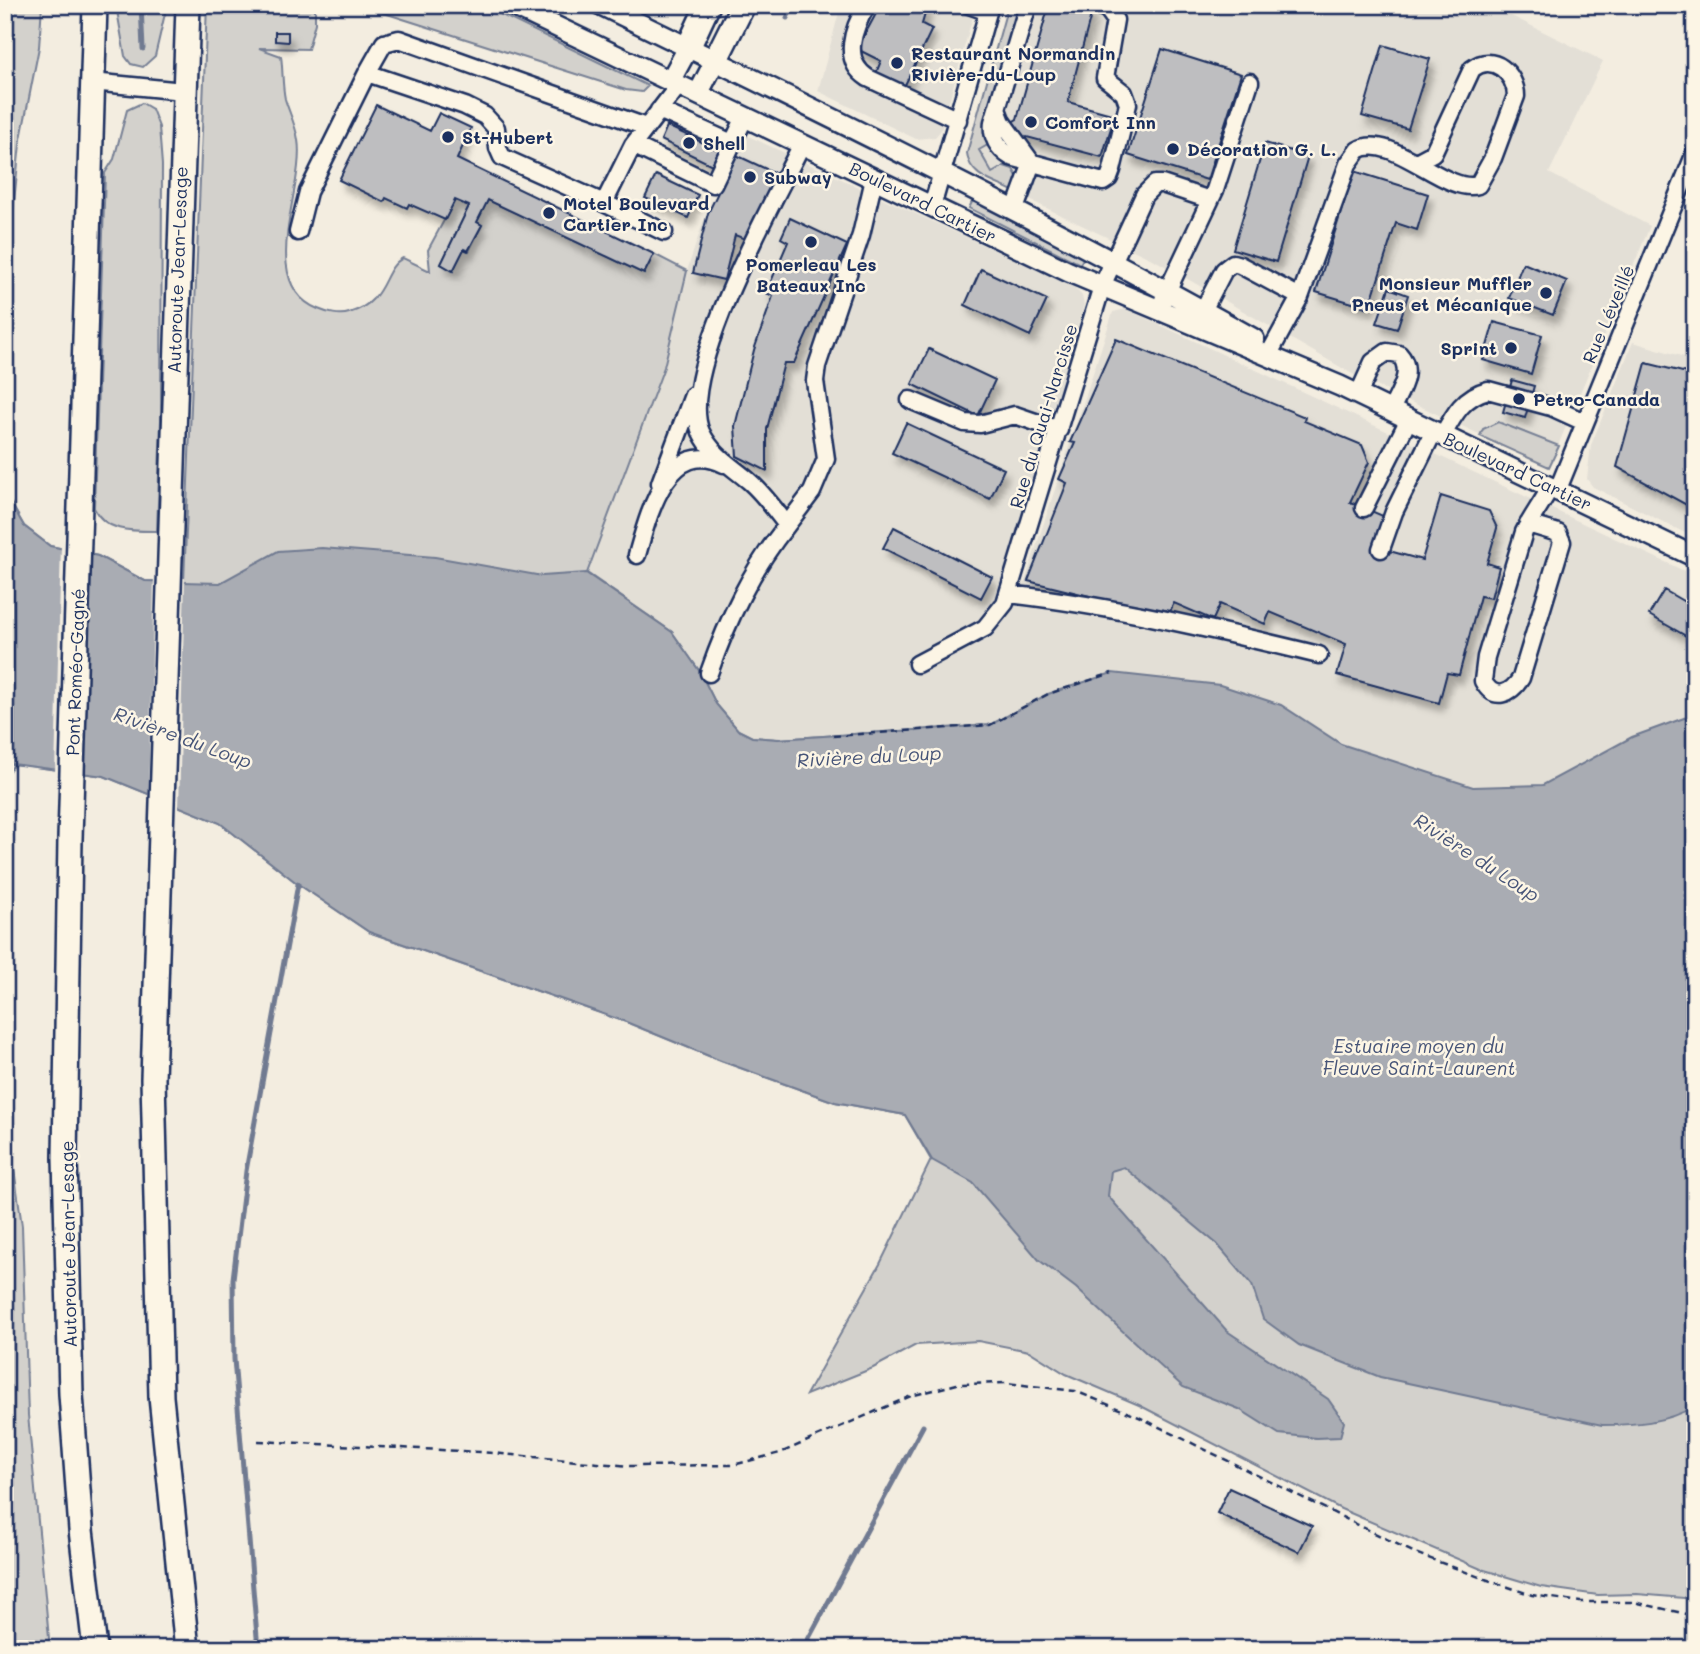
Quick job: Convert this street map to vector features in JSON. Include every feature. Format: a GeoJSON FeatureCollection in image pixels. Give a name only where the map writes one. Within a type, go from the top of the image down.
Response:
{"type":"FeatureCollection","features":[{"type":"Feature","properties":{"kind":"highway"},"geometry":{"type":"LineString","coordinates":[[92,82],[94,5]]}},
{"type":"Feature","properties":{"kind":"highway","name":"Autoroute Jean-Lesage"},"geometry":{"type":"LineString","coordinates":[[187,1649],[160,1383],[153,1079],[168,534],[188,5]]}},
{"type":"Feature","properties":{"kind":"highway"},"geometry":{"type":"LineString","coordinates":[[688,48],[708,5]]}},
{"type":"Feature","properties":{"kind":"highway"},"geometry":{"type":"LineString","coordinates":[[715,61],[743,5]]}},
{"type":"Feature","properties":{"kind":"highway","name":"Pont Roméo-Gagné"},"geometry":{"type":"LineString","coordinates":[[70,839],[92,82]]}},
{"type":"Feature","properties":{"kind":"highway","name":"Autoroute Jean-Lesage"},"geometry":{"type":"LineString","coordinates":[[70,839],[65,1158],[68,1306],[81,1530],[95,1649]]}},
{"type":"Feature","properties":{"kind":"main road","name":"Boulevard Cartier"},"geometry":{"type":"LineString","coordinates":[[511,5],[1102,286],[1158,310],[1199,318],[1695,557]]}},
{"type":"Feature","properties":{"kind":"main road","name":"Boulevard Cartier"},"geometry":{"type":"LineString","coordinates":[[601,5],[1015,209],[1168,291],[1199,318]]}},
{"type":"Feature","properties":{"kind":"main road"},"geometry":{"type":"LineString","coordinates":[[675,83],[688,48]]}},
{"type":"Feature","properties":{"kind":"main road"},"geometry":{"type":"LineString","coordinates":[[698,94],[715,61]]}},
{"type":"Feature","properties":{"kind":"street"},"geometry":{"type":"LineString","coordinates":[[867,5],[851,47],[856,68],[868,78],[958,120]]}},
{"type":"Feature","properties":{"kind":"street"},"geometry":{"type":"LineString","coordinates":[[932,207],[989,8],[969,5]]}},
{"type":"Feature","properties":{"kind":"street"},"geometry":{"type":"LineString","coordinates":[[1028,5],[992,130],[1000,148],[1011,157],[1095,181],[1110,178],[1128,104],[1124,93],[1105,78],[1115,20],[1108,9],[1099,5]]}},
{"type":"Feature","properties":{"kind":"street"},"geometry":{"type":"LineString","coordinates":[[298,232],[308,192],[384,43],[399,39],[646,127]]}},
{"type":"Feature","properties":{"kind":"street"},"geometry":{"type":"LineString","coordinates":[[1270,352],[1300,297],[1352,156],[1364,146],[1373,147],[1418,161],[1458,184],[1469,187],[1478,184],[1493,158],[1516,96],[1516,85],[1509,73],[1493,63],[1484,62],[1472,69],[1433,153],[1418,161]]}},
{"type":"Feature","properties":{"kind":"street"},"geometry":{"type":"LineString","coordinates":[[367,73],[480,113],[496,128],[502,157],[664,232]]}},
{"type":"Feature","properties":{"kind":"street"},"geometry":{"type":"LineString","coordinates":[[92,82],[183,91]]}},
{"type":"Feature","properties":{"kind":"street"},"geometry":{"type":"LineString","coordinates":[[1158,310],[1210,200],[1250,82]]}},
{"type":"Feature","properties":{"kind":"street"},"geometry":{"type":"LineString","coordinates":[[604,202],[633,145],[675,83]]}},
{"type":"Feature","properties":{"kind":"street"},"geometry":{"type":"LineString","coordinates":[[659,110],[732,143]]}},
{"type":"Feature","properties":{"kind":"street"},"geometry":{"type":"LineString","coordinates":[[633,145],[713,184],[745,117]]}},
{"type":"Feature","properties":{"kind":"street"},"geometry":{"type":"LineString","coordinates":[[636,555],[658,488],[736,279],[802,144]]}},
{"type":"Feature","properties":{"kind":"street","name":"Rue Léveillé"},"geometry":{"type":"LineString","coordinates":[[1528,524],[1558,533],[1562,542],[1521,678],[1510,692],[1494,694],[1486,687],[1482,672],[1528,524],[1555,488],[1695,153]]}},
{"type":"Feature","properties":{"kind":"street"},"geometry":{"type":"LineString","coordinates":[[1015,209],[1032,163]]}},
{"type":"Feature","properties":{"kind":"street"},"geometry":{"type":"LineString","coordinates":[[709,673],[726,626],[751,577],[823,472],[826,459],[815,381],[817,366],[861,235],[874,179]]}},
{"type":"Feature","properties":{"kind":"street","name":"Rue du Quai-Narcisse"},"geometry":{"type":"LineString","coordinates":[[917,664],[985,628],[998,615],[1010,588],[1102,286],[1144,195],[1155,184],[1210,200]]}},
{"type":"Feature","properties":{"kind":"street"},"geometry":{"type":"LineString","coordinates":[[1199,318],[1224,270],[1233,263],[1300,297]]}},
{"type":"Feature","properties":{"kind":"street"},"geometry":{"type":"LineString","coordinates":[[1349,391],[1376,359],[1387,352],[1395,352],[1403,357],[1407,373],[1400,414],[1364,508]]}},
{"type":"Feature","properties":{"kind":"street"},"geometry":{"type":"LineString","coordinates":[[699,379],[697,412],[700,430],[726,466]]}},
{"type":"Feature","properties":{"kind":"street"},"geometry":{"type":"LineString","coordinates":[[1381,549],[1394,512],[1439,433],[1455,412],[1478,393],[1488,390],[1551,407],[1584,422]]}},
{"type":"Feature","properties":{"kind":"street"},"geometry":{"type":"LineString","coordinates":[[909,400],[965,423],[979,424],[1015,415],[1059,430]]}},
{"type":"Feature","properties":{"kind":"street"},"geometry":{"type":"LineString","coordinates":[[658,488],[676,470],[699,458],[712,458],[765,496],[787,525]]}},
{"type":"Feature","properties":{"kind":"street"},"geometry":{"type":"LineString","coordinates":[[1010,588],[1319,655]]}},
{"type":"Feature","properties":{"kind":"path"},"geometry":{"type":"LineString","coordinates":[[833,736],[990,725],[1048,694],[1112,673]]}},
{"type":"Feature","properties":{"kind":"path"},"geometry":{"type":"LineString","coordinates":[[258,1441],[481,1452],[630,1466],[733,1465],[780,1452],[911,1396],[957,1384],[1006,1383],[1075,1391],[1139,1417],[1415,1553],[1482,1578],[1532,1595],[1580,1602],[1634,1602],[1695,1616]]}},
{"type":"Feature","properties":{"kind":"shaded area"},"geometry":{"type":"Polygon","coordinates":[[[5,5],[42,5],[39,47],[20,144],[5,288],[5,5]]]}},
{"type":"Feature","properties":{"kind":"shaded area"},"geometry":{"type":"Polygon","coordinates":[[[116,5],[167,5],[155,56],[143,67],[131,64],[125,56],[116,5]]]}},
{"type":"Feature","properties":{"kind":"shaded area"},"geometry":{"type":"Polygon","coordinates":[[[207,5],[315,5],[315,23],[308,49],[259,48],[281,56],[285,99],[298,140],[299,160],[287,232],[289,278],[299,296],[318,309],[342,314],[362,308],[378,293],[396,263],[403,258],[430,271],[428,250],[455,200],[469,206],[441,264],[453,270],[464,249],[469,251],[482,225],[477,222],[488,200],[644,274],[654,254],[687,271],[664,367],[587,573],[672,632],[700,672],[716,704],[738,730],[752,737],[778,739],[899,731],[819,750],[5,625],[5,493],[24,526],[50,546],[98,556],[145,581],[184,582],[207,5]]]}},
{"type":"Feature","properties":{"kind":"shaded area"},"geometry":{"type":"Polygon","coordinates":[[[359,5],[481,5],[648,86],[642,92],[626,90],[359,5]]]}},
{"type":"Feature","properties":{"kind":"shaded area"},"geometry":{"type":"Polygon","coordinates":[[[841,5],[976,5],[941,130],[935,137],[916,139],[818,91],[841,5]]]}},
{"type":"Feature","properties":{"kind":"shaded area"},"geometry":{"type":"Polygon","coordinates":[[[1008,5],[1489,5],[1603,61],[1549,173],[1650,226],[1549,467],[1356,376],[1158,262],[976,174],[967,153],[1008,5]]]}},
{"type":"Feature","properties":{"kind":"shaded area"},"geometry":{"type":"Polygon","coordinates":[[[1008,5],[1020,5],[991,143],[979,150],[992,173],[1004,166],[1013,169],[1018,178],[1013,191],[978,173],[972,168],[967,153],[1008,5]]]}},
{"type":"Feature","properties":{"kind":"shaded area"},"geometry":{"type":"Polygon","coordinates":[[[142,103],[152,109],[159,127],[162,165],[161,420],[157,531],[112,526],[99,516],[94,508],[105,173],[114,159],[127,110],[142,103]]]}},
{"type":"Feature","properties":{"kind":"shaded area"},"geometry":{"type":"Polygon","coordinates":[[[746,135],[1074,287],[1082,296],[1084,305],[1005,581],[1024,584],[1113,312],[1126,309],[1695,576],[1695,714],[1632,737],[1543,785],[1473,787],[1341,744],[1281,705],[1220,685],[1112,673],[1048,694],[990,725],[778,739],[752,737],[738,730],[716,704],[700,672],[586,573],[664,367],[687,271],[703,222],[746,135]]]}},
{"type":"Feature","properties":{"kind":"shaded area"},"geometry":{"type":"Polygon","coordinates":[[[973,200],[1084,257],[1080,264],[969,208],[973,200]]]}},
{"type":"Feature","properties":{"kind":"shaded area"},"geometry":{"type":"Polygon","coordinates":[[[1633,342],[1695,360],[1695,538],[1593,487],[1587,479],[1591,445],[1633,342]]]}},
{"type":"Feature","properties":{"kind":"shaded area"},"geometry":{"type":"Polygon","coordinates":[[[1498,422],[1559,446],[1549,467],[1480,436],[1483,429],[1498,422]]]}},
{"type":"Feature","properties":{"kind":"shaded area"},"geometry":{"type":"Polygon","coordinates":[[[5,694],[1695,1240],[1695,1599],[1637,1594],[1598,1595],[1541,1587],[1481,1569],[1341,1509],[1139,1405],[1066,1374],[1029,1351],[978,1341],[916,1345],[873,1368],[806,1395],[880,1264],[931,1160],[905,1115],[835,1102],[721,1061],[626,1022],[369,932],[298,884],[220,823],[104,776],[15,764],[5,775],[5,694]]]}},
{"type":"Feature","properties":{"kind":"shaded area"},"geometry":{"type":"Polygon","coordinates":[[[5,1104],[22,1226],[28,1415],[50,1649],[5,1649],[5,1104]]]}},
{"type":"Feature","properties":{"kind":"water","name":"Estuaire moyen du Fleuve Saint-Laurent"},"geometry":{"type":"Polygon","coordinates":[[[5,493],[24,526],[50,546],[98,556],[145,581],[220,583],[278,551],[322,548],[435,557],[542,576],[586,573],[672,632],[700,672],[716,704],[738,730],[752,737],[778,739],[990,725],[1048,694],[1112,673],[1220,685],[1281,705],[1341,744],[1473,787],[1543,785],[1632,737],[1695,714],[1695,1406],[1650,1422],[1602,1425],[1380,1377],[1299,1345],[1263,1319],[1252,1285],[1217,1244],[1124,1167],[1111,1171],[1108,1196],[1227,1331],[1328,1399],[1344,1422],[1340,1437],[1316,1438],[1279,1434],[1239,1409],[1183,1387],[1076,1288],[1039,1260],[973,1183],[932,1160],[905,1115],[835,1102],[721,1061],[626,1022],[369,932],[298,884],[220,823],[104,776],[5,763],[5,493]]]}},
{"type":"Feature","properties":{"kind":"pier"},"geometry":{"type":"Polygon","coordinates":[[[61,544],[91,551],[85,777],[55,773],[61,544]]]}},
{"type":"Feature","properties":{"kind":"pier"},"geometry":{"type":"Polygon","coordinates":[[[154,578],[185,578],[179,810],[148,797],[154,578]]]}},
{"type":"Feature","properties":{"kind":"building"},"geometry":{"type":"Polygon","coordinates":[[[887,5],[927,7],[922,24],[932,29],[904,87],[876,73],[881,61],[857,49],[878,10],[884,12],[887,5]]]}},
{"type":"Feature","properties":{"kind":"building"},"geometry":{"type":"Polygon","coordinates":[[[1049,5],[1071,5],[1092,11],[1068,102],[1115,115],[1102,157],[1027,137],[1008,148],[998,130],[1017,119],[1049,5]]]}},
{"type":"Feature","properties":{"kind":"building"},"geometry":{"type":"Polygon","coordinates":[[[275,32],[288,32],[288,42],[275,41],[275,32]]]}},
{"type":"Feature","properties":{"kind":"building"},"geometry":{"type":"Polygon","coordinates":[[[1383,45],[1430,59],[1408,129],[1362,116],[1383,45]]]}},
{"type":"Feature","properties":{"kind":"building"},"geometry":{"type":"Polygon","coordinates":[[[1162,49],[1241,74],[1207,180],[1128,155],[1162,49]]]}},
{"type":"Feature","properties":{"kind":"building"},"geometry":{"type":"Polygon","coordinates":[[[376,105],[430,131],[439,113],[471,128],[457,159],[654,254],[644,274],[488,200],[477,222],[482,225],[468,251],[464,249],[453,271],[441,264],[469,206],[455,200],[445,220],[409,204],[407,208],[386,198],[384,202],[339,180],[376,105]]]}},
{"type":"Feature","properties":{"kind":"building"},"geometry":{"type":"Polygon","coordinates":[[[667,126],[719,150],[712,165],[661,140],[667,126]]]}},
{"type":"Feature","properties":{"kind":"building"},"geometry":{"type":"Polygon","coordinates":[[[1265,143],[1308,156],[1276,262],[1233,249],[1265,143]]]}},
{"type":"Feature","properties":{"kind":"building"},"geometry":{"type":"Polygon","coordinates":[[[736,155],[777,174],[745,239],[735,235],[724,280],[693,273],[708,213],[736,155]]]}},
{"type":"Feature","properties":{"kind":"building"},"geometry":{"type":"Polygon","coordinates":[[[1354,171],[1428,194],[1417,230],[1396,223],[1369,308],[1316,292],[1354,171]]]}},
{"type":"Feature","properties":{"kind":"building"},"geometry":{"type":"Polygon","coordinates":[[[656,175],[698,195],[688,218],[645,198],[656,175]]]}},
{"type":"Feature","properties":{"kind":"building"},"geometry":{"type":"Polygon","coordinates":[[[790,218],[847,245],[794,363],[784,363],[767,429],[767,471],[737,456],[735,426],[754,350],[773,296],[766,293],[788,242],[781,238],[790,218]]]}},
{"type":"Feature","properties":{"kind":"building"},"geometry":{"type":"Polygon","coordinates":[[[1523,263],[1567,281],[1553,315],[1509,298],[1523,263]]]}},
{"type":"Feature","properties":{"kind":"building"},"geometry":{"type":"Polygon","coordinates":[[[981,269],[1047,300],[1030,336],[965,305],[981,269]]]}},
{"type":"Feature","properties":{"kind":"building"},"geometry":{"type":"Polygon","coordinates":[[[1389,288],[1408,295],[1397,329],[1377,323],[1389,288]]]}},
{"type":"Feature","properties":{"kind":"building"},"geometry":{"type":"Polygon","coordinates":[[[1494,322],[1542,335],[1531,374],[1483,360],[1494,322]]]}},
{"type":"Feature","properties":{"kind":"building"},"geometry":{"type":"Polygon","coordinates":[[[1116,339],[1305,417],[1304,421],[1362,445],[1369,462],[1350,502],[1383,516],[1375,547],[1422,560],[1441,496],[1489,511],[1497,528],[1487,563],[1499,567],[1491,598],[1480,596],[1459,675],[1447,673],[1439,703],[1337,675],[1346,644],[1270,612],[1265,624],[1220,604],[1213,620],[1174,603],[1168,615],[1028,581],[1067,483],[1059,479],[1075,443],[1070,442],[1116,339]]]}},
{"type":"Feature","properties":{"kind":"building"},"geometry":{"type":"Polygon","coordinates":[[[929,349],[995,380],[978,416],[912,384],[929,349]]]}},
{"type":"Feature","properties":{"kind":"building"},"geometry":{"type":"Polygon","coordinates":[[[1646,363],[1695,375],[1695,503],[1692,508],[1617,467],[1646,363]]]}},
{"type":"Feature","properties":{"kind":"building"},"geometry":{"type":"Polygon","coordinates":[[[1512,380],[1534,386],[1525,418],[1503,412],[1512,380]]]}},
{"type":"Feature","properties":{"kind":"building"},"geometry":{"type":"Polygon","coordinates":[[[906,423],[1004,469],[990,499],[892,453],[906,423]]]}},
{"type":"Feature","properties":{"kind":"building"},"geometry":{"type":"Polygon","coordinates":[[[894,527],[992,577],[981,598],[883,548],[894,527]]]}},
{"type":"Feature","properties":{"kind":"building"},"geometry":{"type":"Polygon","coordinates":[[[1664,590],[1695,608],[1695,641],[1649,615],[1664,590]]]}},
{"type":"Feature","properties":{"kind":"building"},"geometry":{"type":"Polygon","coordinates":[[[1229,1488],[1312,1526],[1299,1552],[1217,1513],[1229,1488]]]}},
{"type":"Feature","properties":{"kind":"waterway"},"geometry":{"type":"LineString","coordinates":[[141,5],[143,49]]}},
{"type":"Feature","properties":{"kind":"waterway"},"geometry":{"type":"LineString","coordinates":[[787,18],[793,5]]}},
{"type":"Feature","properties":{"kind":"waterway"},"geometry":{"type":"LineString","coordinates":[[258,1649],[234,1359],[233,1279],[246,1171],[298,884]]}},
{"type":"Feature","properties":{"kind":"waterway"},"geometry":{"type":"LineString","coordinates":[[803,1649],[923,1426]]}},
{"type":"Feature","properties":{"kind":"place","name":"Restaurant Normandin Rivière-du-Loup"},"geometry":{"type":"Point","coordinates":[897,63]}},
{"type":"Feature","properties":{"kind":"place","name":"Comfort Inn"},"geometry":{"type":"Point","coordinates":[1031,122]}},
{"type":"Feature","properties":{"kind":"place","name":"St-Hubert"},"geometry":{"type":"Point","coordinates":[448,137]}},
{"type":"Feature","properties":{"kind":"place","name":"Shell"},"geometry":{"type":"Point","coordinates":[689,143]}},
{"type":"Feature","properties":{"kind":"place","name":"Décoration G. L."},"geometry":{"type":"Point","coordinates":[1173,149]}},
{"type":"Feature","properties":{"kind":"place","name":"Subway"},"geometry":{"type":"Point","coordinates":[750,177]}},
{"type":"Feature","properties":{"kind":"place","name":"Motel Boulevard Cartier Inc"},"geometry":{"type":"Point","coordinates":[549,213]}},
{"type":"Feature","properties":{"kind":"place","name":"Pomerleau Les Bateaux Inc"},"geometry":{"type":"Point","coordinates":[811,242]}},
{"type":"Feature","properties":{"kind":"place","name":"Monsieur Muffler Pneus et Mécanique"},"geometry":{"type":"Point","coordinates":[1546,293]}},
{"type":"Feature","properties":{"kind":"place","name":"Sprint"},"geometry":{"type":"Point","coordinates":[1511,348]}},
{"type":"Feature","properties":{"kind":"place","name":"Petro-Canada"},"geometry":{"type":"Point","coordinates":[1519,399]}},
{"type":"Feature","properties":{"kind":"water label","name":"Rivière du Loup"},"geometry":{"type":"Point","coordinates":[183,737]}},
{"type":"Feature","properties":{"kind":"water label","name":"Rivière du Loup"},"geometry":{"type":"Point","coordinates":[869,756]}},
{"type":"Feature","properties":{"kind":"water label","name":"Rivière du Loup"},"geometry":{"type":"Point","coordinates":[1477,857]}}]}
